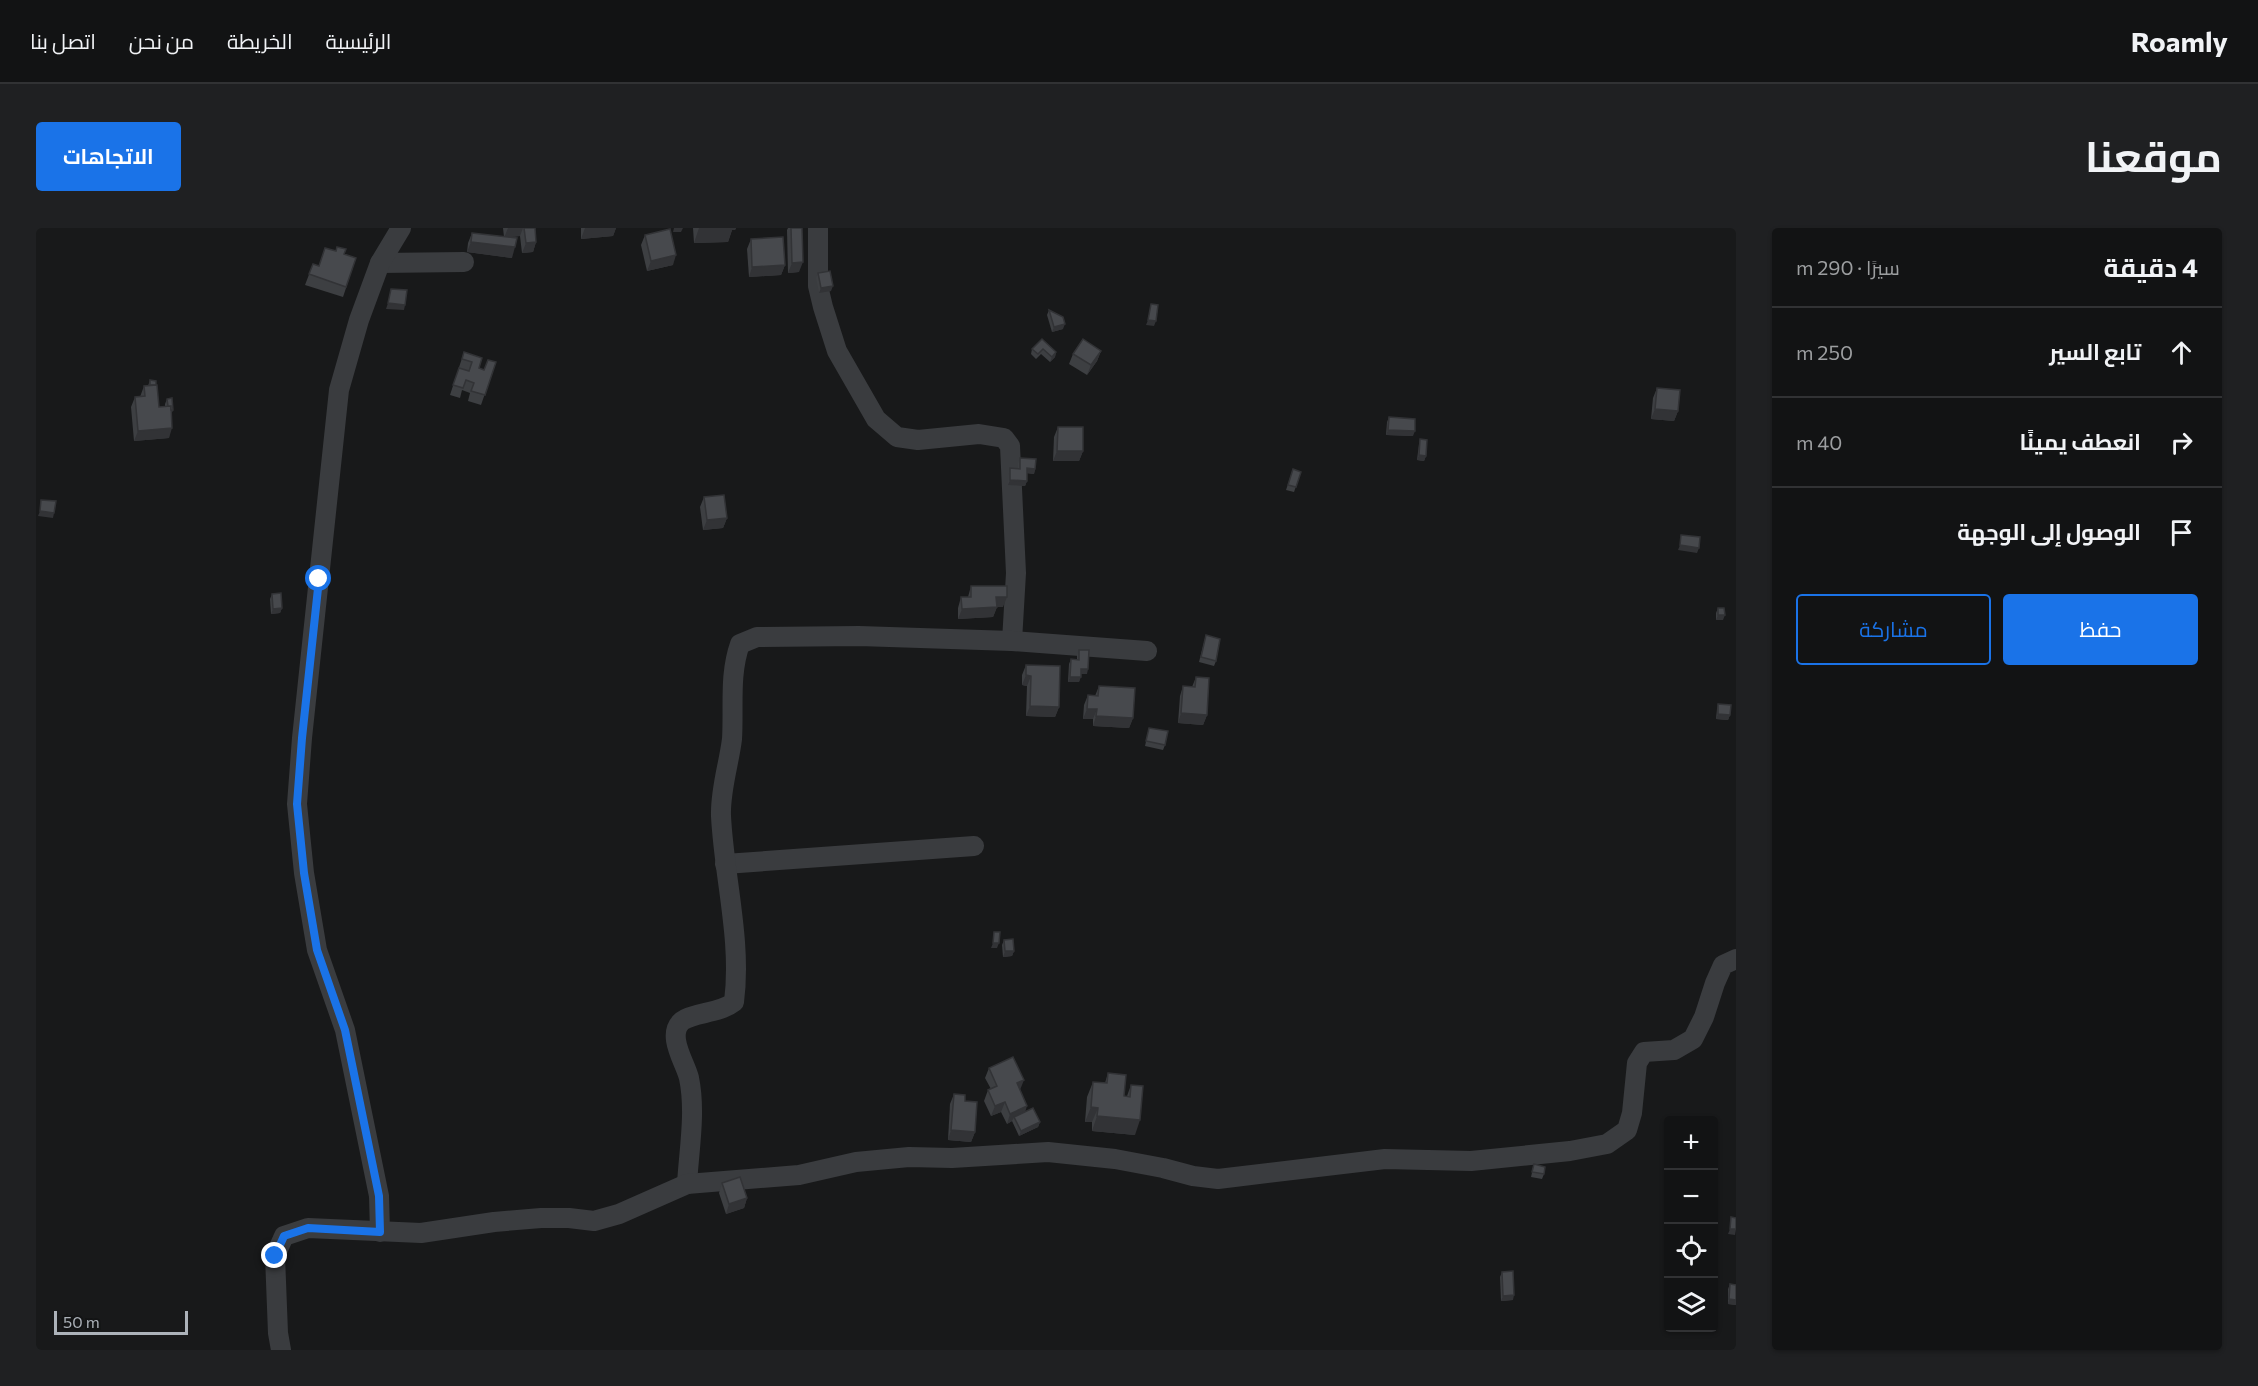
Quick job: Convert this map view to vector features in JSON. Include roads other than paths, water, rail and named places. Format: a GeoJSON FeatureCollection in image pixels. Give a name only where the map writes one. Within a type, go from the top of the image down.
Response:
{"type":"FeatureCollection","features":[{"type":"Feature","properties":{"kind":"street"},"geometry":{"type":"LineString","coordinates":[[380,1232],[379,1196],[345,1030],[317,950],[304,873],[297,804],[339,390],[359,320],[380,263],[401,228]]}},
{"type":"Feature","properties":{"kind":"street"},"geometry":{"type":"LineString","coordinates":[[818,228],[818,286],[823,307],[837,351],[876,418],[897,437],[918,440],[979,434],[1004,438],[1010,446],[1016,573],[1012,641]]}},
{"type":"Feature","properties":{"kind":"street"},"geometry":{"type":"LineString","coordinates":[[380,263],[464,262]]}},
{"type":"Feature","properties":{"kind":"street"},"geometry":{"type":"LineString","coordinates":[[687,1184],[692,1117],[689,1078],[676,1042],[677,1028],[683,1020],[724,1009],[734,1002],[736,988],[721,813],[732,740],[733,663],[740,644],[757,637],[860,636],[1012,641],[1147,651]]}},
{"type":"Feature","properties":{"kind":"street"},"geometry":{"type":"LineString","coordinates":[[725,864],[974,846]]}},
{"type":"Feature","properties":{"kind":"street"},"geometry":{"type":"LineString","coordinates":[[281,1350],[278,1333],[275,1256],[284,1236],[308,1228],[421,1233],[494,1222],[541,1218],[594,1221],[619,1214],[687,1184],[800,1175],[856,1162],[909,1157],[952,1158],[1048,1152],[1115,1159],[1193,1176],[1218,1179],[1385,1159],[1470,1161],[1570,1151],[1607,1144],[1627,1130],[1632,1113],[1637,1063],[1644,1052],[1674,1050],[1694,1039],[1723,965],[1736,959]]}}]}
